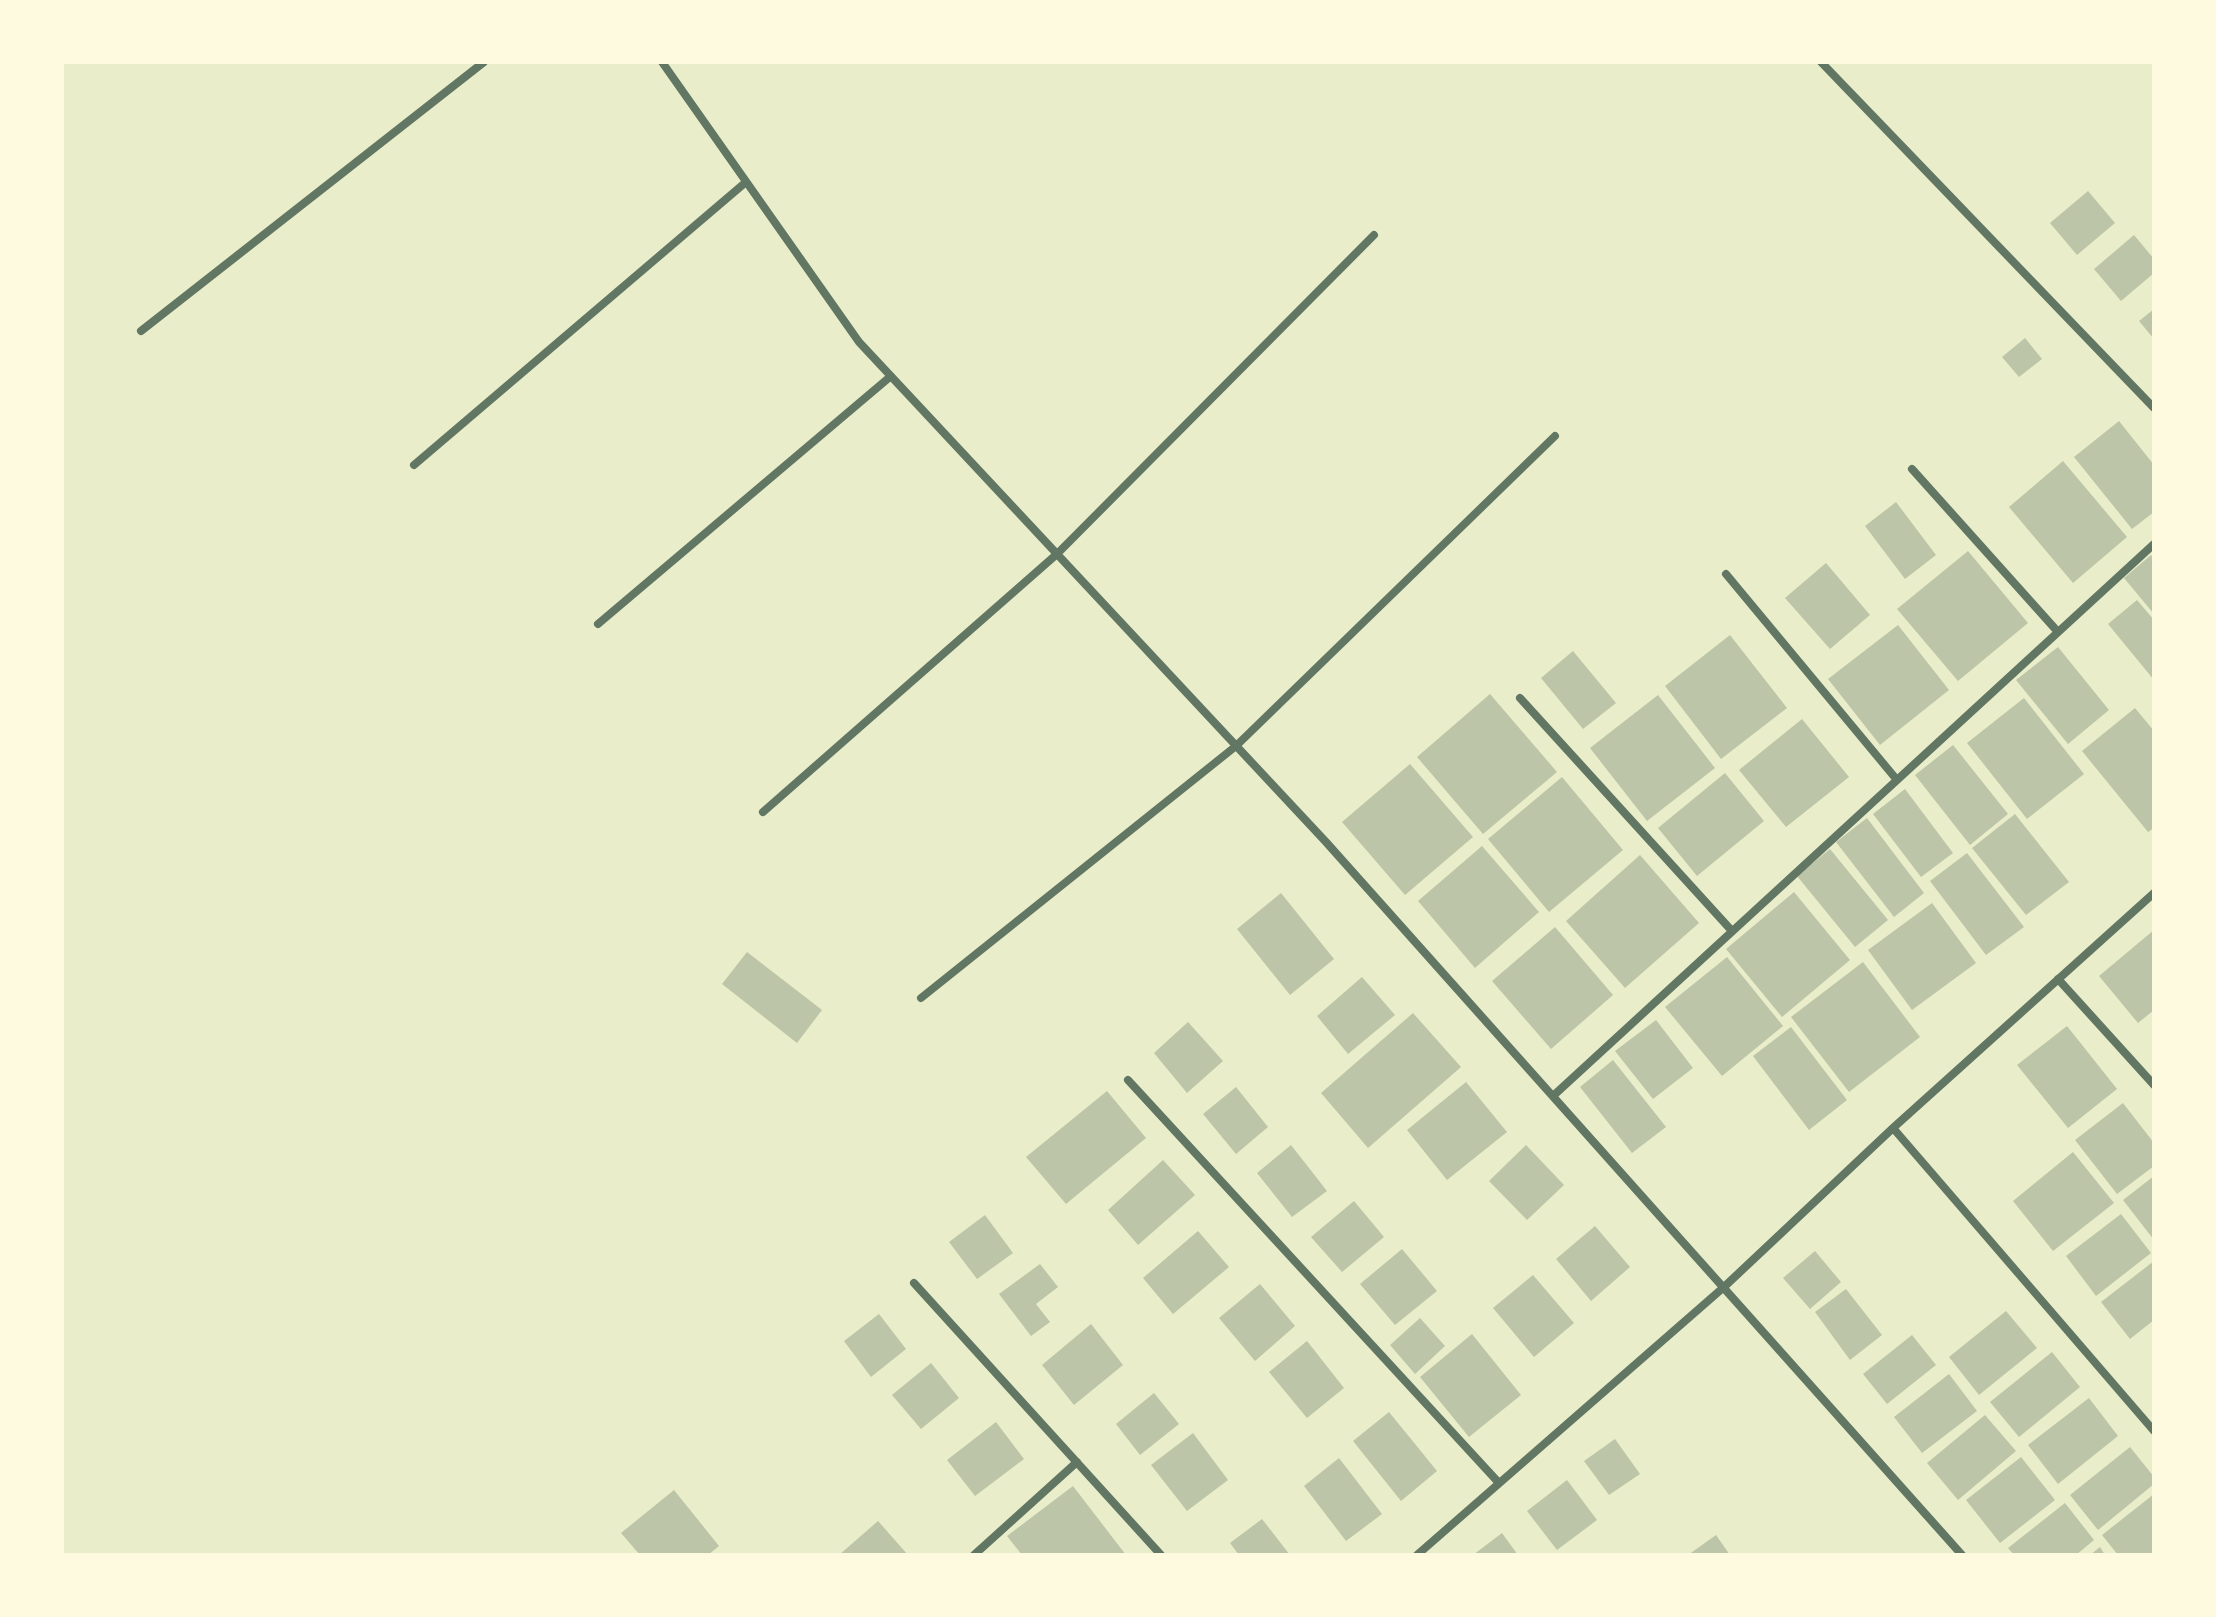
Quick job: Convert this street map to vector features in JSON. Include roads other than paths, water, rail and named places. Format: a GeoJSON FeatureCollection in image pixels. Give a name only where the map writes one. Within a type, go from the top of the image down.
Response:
{"type":"FeatureCollection","features":[{"type":"Feature","properties":{"kind":"street"},"geometry":{"type":"LineString","coordinates":[[141,331],[484,62]]}},
{"type":"Feature","properties":{"kind":"street"},"geometry":{"type":"LineString","coordinates":[[662,62],[859,342],[1326,842],[1962,1555]]}},
{"type":"Feature","properties":{"kind":"street"},"geometry":{"type":"LineString","coordinates":[[1821,62],[2154,408]]}},
{"type":"Feature","properties":{"kind":"street"},"geometry":{"type":"LineString","coordinates":[[414,465],[746,182]]}},
{"type":"Feature","properties":{"kind":"street"},"geometry":{"type":"LineString","coordinates":[[763,812],[1057,554],[1374,235]]}},
{"type":"Feature","properties":{"kind":"street"},"geometry":{"type":"LineString","coordinates":[[598,624],[891,376]]}},
{"type":"Feature","properties":{"kind":"street"},"geometry":{"type":"LineString","coordinates":[[921,998],[1236,746],[1555,436]]}},
{"type":"Feature","properties":{"kind":"street"},"geometry":{"type":"LineString","coordinates":[[1912,469],[2058,632]]}},
{"type":"Feature","properties":{"kind":"street"},"geometry":{"type":"LineString","coordinates":[[1553,1096],[2154,544]]}},
{"type":"Feature","properties":{"kind":"street"},"geometry":{"type":"LineString","coordinates":[[1726,574],[1897,780]]}},
{"type":"Feature","properties":{"kind":"street"},"geometry":{"type":"LineString","coordinates":[[1520,698],[1732,931]]}},
{"type":"Feature","properties":{"kind":"street"},"geometry":{"type":"LineString","coordinates":[[1417,1555],[1724,1287],[1893,1128],[2154,893]]}},
{"type":"Feature","properties":{"kind":"street"},"geometry":{"type":"LineString","coordinates":[[2058,979],[2154,1085]]}},
{"type":"Feature","properties":{"kind":"street"},"geometry":{"type":"LineString","coordinates":[[1128,1080],[1499,1483]]}},
{"type":"Feature","properties":{"kind":"street"},"geometry":{"type":"LineString","coordinates":[[1893,1128],[2154,1431]]}},
{"type":"Feature","properties":{"kind":"street"},"geometry":{"type":"LineString","coordinates":[[914,1283],[1161,1555]]}},
{"type":"Feature","properties":{"kind":"street"},"geometry":{"type":"LineString","coordinates":[[974,1555],[1077,1462]]}}]}
